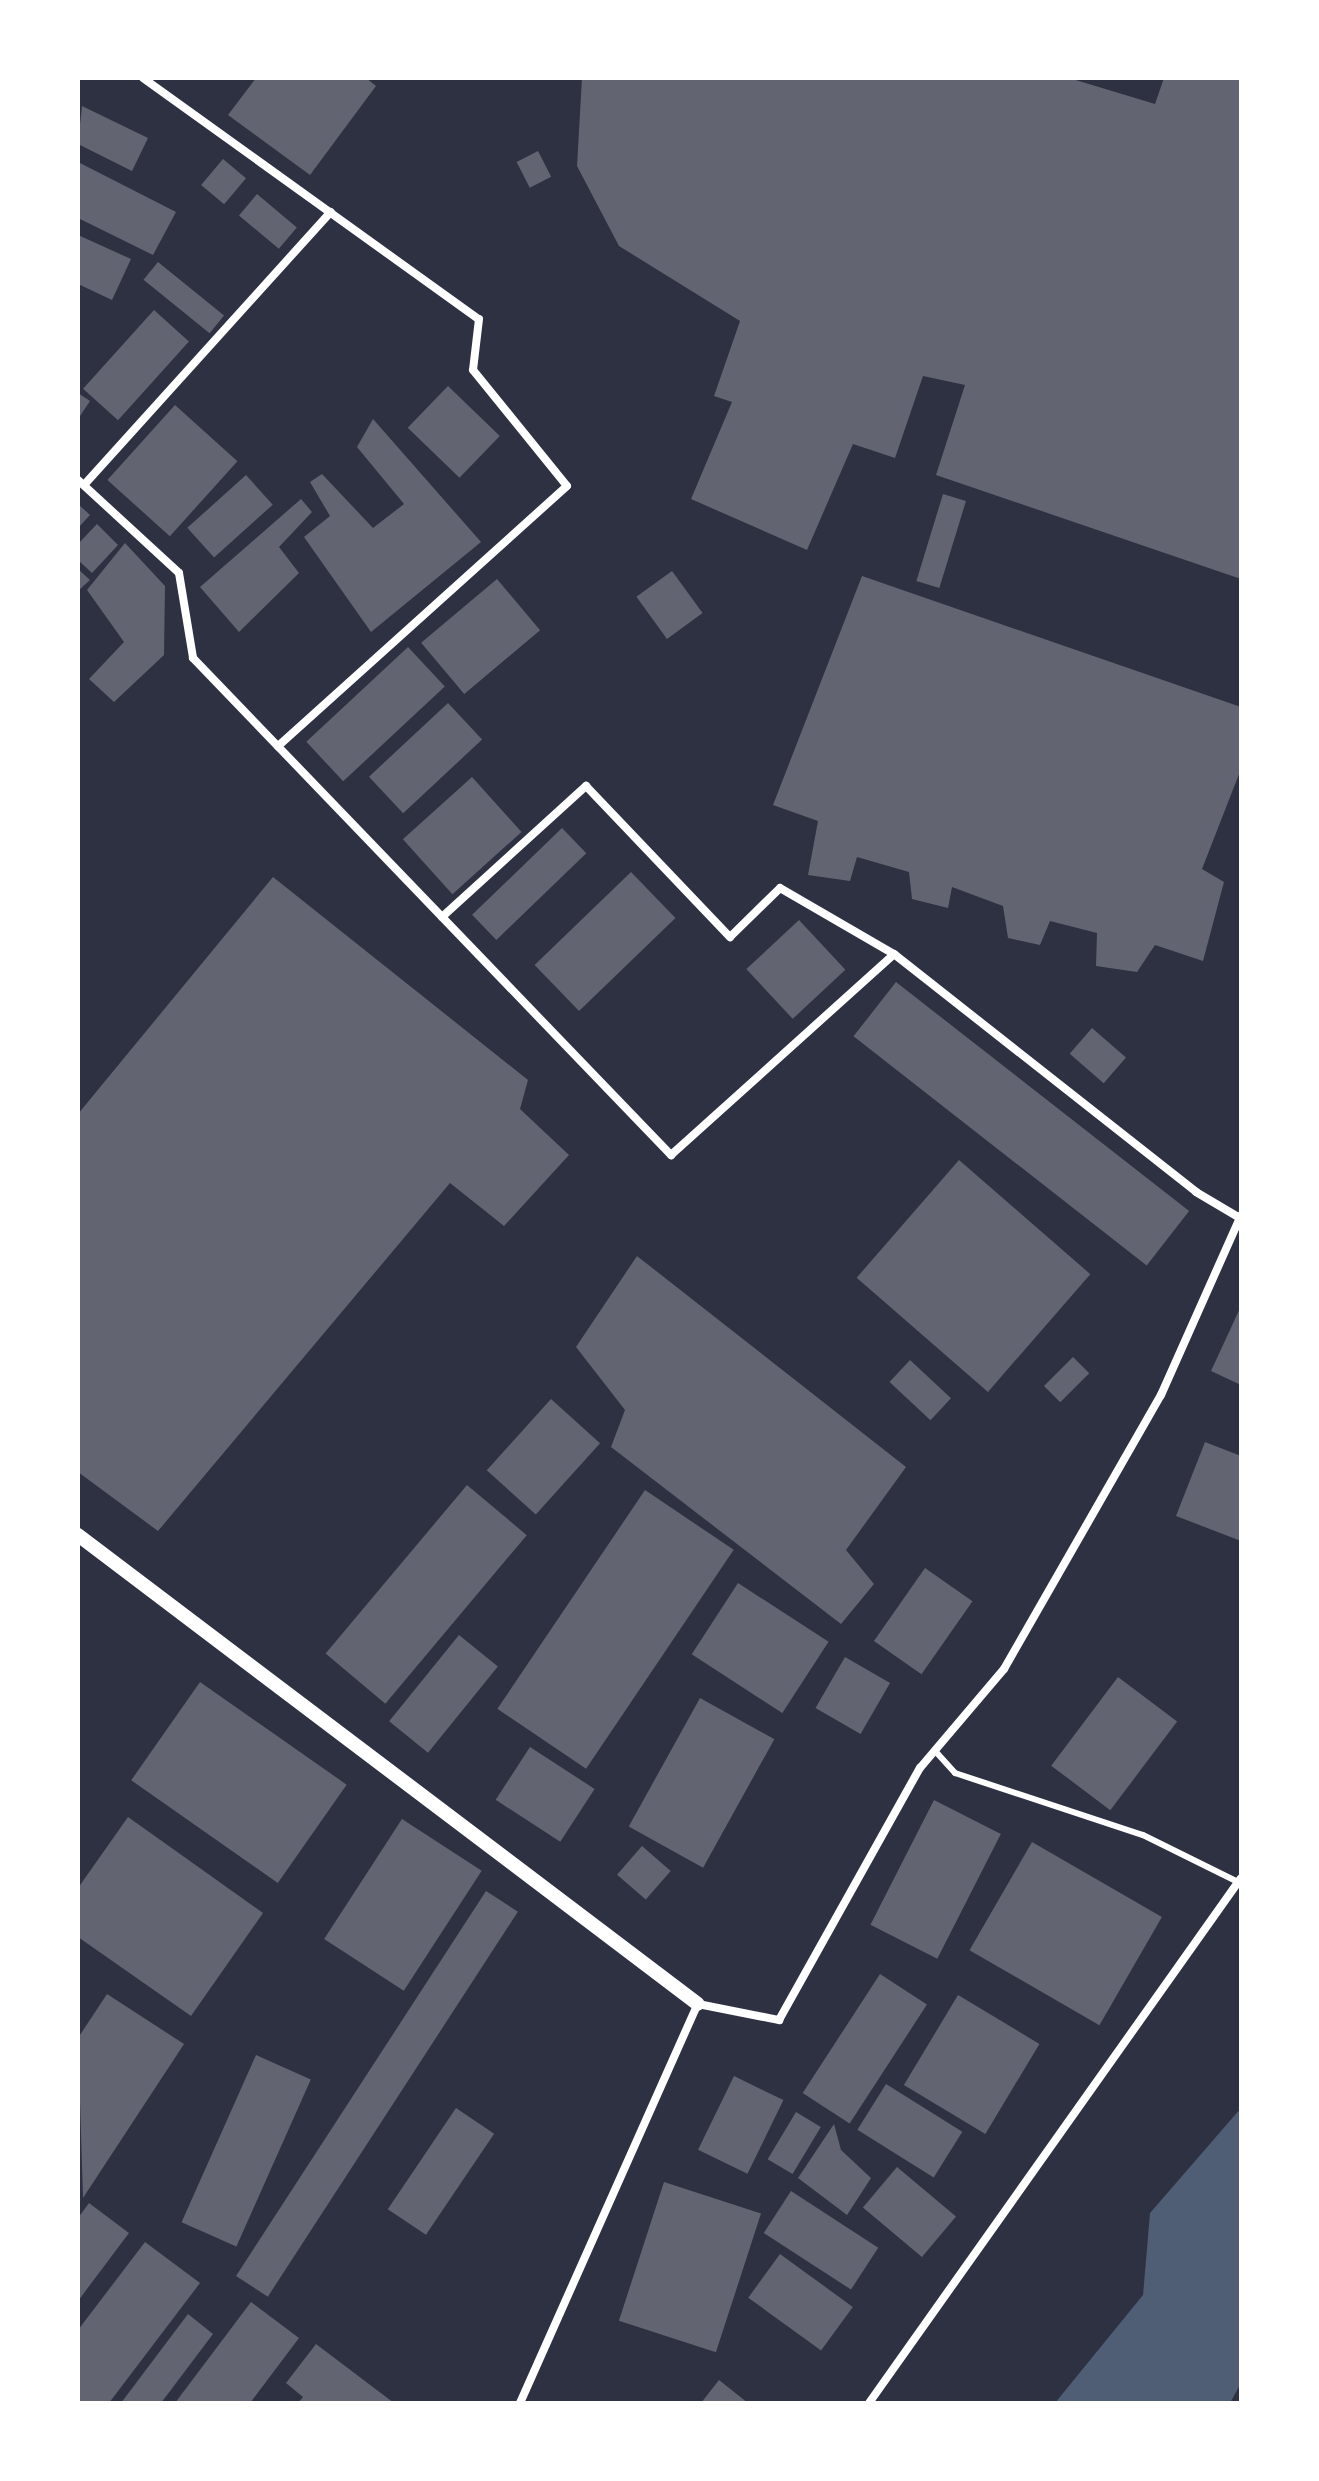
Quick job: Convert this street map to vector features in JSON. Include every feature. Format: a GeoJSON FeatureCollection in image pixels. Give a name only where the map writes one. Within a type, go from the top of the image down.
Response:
{"type":"FeatureCollection","features":[{"type":"Feature","properties":{"kind":"street"},"geometry":{"type":"LineString","coordinates":[[143,78],[479,319],[473,370],[567,486],[278,746]]}},
{"type":"Feature","properties":{"kind":"street"},"geometry":{"type":"LineString","coordinates":[[331,212],[81,482],[179,573],[193,658],[671,1155],[894,954]]}},
{"type":"Feature","properties":{"kind":"street"},"geometry":{"type":"LineString","coordinates":[[78,1535],[698,2004],[779,2020],[920,1768],[937,1753],[1004,1669],[1161,1395],[1240,1216],[1196,1192],[894,954],[780,888],[730,937],[586,786],[442,917]]}},
{"type":"Feature","properties":{"kind":"street"},"geometry":{"type":"LineString","coordinates":[[869,2403],[1240,1880]]}},
{"type":"Feature","properties":{"kind":"street"},"geometry":{"type":"LineString","coordinates":[[520,2403],[698,2004]]}},
{"type":"Feature","properties":{"kind":"lane"},"geometry":{"type":"LineString","coordinates":[[937,1753],[955,1773],[1143,1835],[1240,1880]]}},
{"type":"Feature","properties":{"kind":"water"},"geometry":{"type":"Polygon","coordinates":[[[1241,2108],[1241,2383],[1230,2403],[1055,2403],[1143,2295],[1150,2213],[1241,2108]]]}},
{"type":"Feature","properties":{"kind":"building"},"geometry":{"type":"Polygon","coordinates":[[[256,78],[366,78],[376,86],[310,175],[228,115],[256,78]]]}},
{"type":"Feature","properties":{"kind":"building"},"geometry":{"type":"Polygon","coordinates":[[[582,78],[1069,78],[1155,104],[1164,78],[1241,78],[1241,579],[936,475],[965,385],[923,376],[895,458],[853,444],[807,550],[691,499],[732,402],[714,396],[740,321],[619,246],[577,166],[582,78]]]}},
{"type":"Feature","properties":{"kind":"building"},"geometry":{"type":"Polygon","coordinates":[[[82,106],[148,138],[132,171],[78,144],[82,106]]]}},
{"type":"Feature","properties":{"kind":"building"},"geometry":{"type":"Polygon","coordinates":[[[538,151],[551,177],[530,188],[517,162],[538,151]]]}},
{"type":"Feature","properties":{"kind":"building"},"geometry":{"type":"Polygon","coordinates":[[[223,159],[246,178],[224,204],[201,185],[223,159]]]}},
{"type":"Feature","properties":{"kind":"building"},"geometry":{"type":"Polygon","coordinates":[[[78,162],[176,212],[153,255],[78,218],[78,162]]]}},
{"type":"Feature","properties":{"kind":"building"},"geometry":{"type":"Polygon","coordinates":[[[257,194],[297,227],[279,249],[239,215],[257,194]]]}},
{"type":"Feature","properties":{"kind":"building"},"geometry":{"type":"Polygon","coordinates":[[[78,235],[131,259],[112,300],[78,284],[78,235]]]}},
{"type":"Feature","properties":{"kind":"building"},"geometry":{"type":"Polygon","coordinates":[[[158,262],[224,315],[210,333],[144,280],[158,262]]]}},
{"type":"Feature","properties":{"kind":"building"},"geometry":{"type":"Polygon","coordinates":[[[154,310],[189,341],[118,420],[83,389],[154,310]]]}},
{"type":"Feature","properties":{"kind":"building"},"geometry":{"type":"Polygon","coordinates":[[[448,386],[500,436],[460,478],[408,428],[448,386]]]}},
{"type":"Feature","properties":{"kind":"building"},"geometry":{"type":"Polygon","coordinates":[[[78,393],[90,401],[78,419],[78,393]]]}},
{"type":"Feature","properties":{"kind":"building"},"geometry":{"type":"Polygon","coordinates":[[[175,405],[237,461],[170,536],[107,480],[175,405]]]}},
{"type":"Feature","properties":{"kind":"building"},"geometry":{"type":"Polygon","coordinates":[[[373,419],[481,542],[371,632],[304,537],[330,516],[310,482],[322,474],[373,528],[404,504],[357,447],[373,419]]]}},
{"type":"Feature","properties":{"kind":"building"},"geometry":{"type":"Polygon","coordinates":[[[246,475],[273,505],[214,558],[187,528],[246,475]]]}},
{"type":"Feature","properties":{"kind":"building"},"geometry":{"type":"Polygon","coordinates":[[[943,494],[966,501],[939,588],[916,581],[943,494]]]}},
{"type":"Feature","properties":{"kind":"building"},"geometry":{"type":"Polygon","coordinates":[[[301,499],[312,512],[279,547],[299,573],[239,632],[200,587],[301,499]]]}},
{"type":"Feature","properties":{"kind":"building"},"geometry":{"type":"Polygon","coordinates":[[[78,504],[90,515],[78,528],[78,504]]]}},
{"type":"Feature","properties":{"kind":"building"},"geometry":{"type":"Polygon","coordinates":[[[97,524],[118,545],[92,573],[78,560],[78,544],[97,524]]]}},
{"type":"Feature","properties":{"kind":"building"},"geometry":{"type":"Polygon","coordinates":[[[125,543],[165,586],[164,655],[114,702],[89,679],[124,642],[87,590],[125,543]]]}},
{"type":"Feature","properties":{"kind":"building"},"geometry":{"type":"Polygon","coordinates":[[[78,569],[90,580],[79,590],[78,588],[78,569]]]}},
{"type":"Feature","properties":{"kind":"building"},"geometry":{"type":"Polygon","coordinates":[[[672,571],[703,613],[667,639],[636,597],[672,571]]]}},
{"type":"Feature","properties":{"kind":"building"},"geometry":{"type":"Polygon","coordinates":[[[862,576],[1241,707],[1241,769],[1202,869],[1224,882],[1203,961],[1155,945],[1137,972],[1096,966],[1097,933],[1050,921],[1040,945],[1008,938],[1003,906],[952,887],[948,908],[912,899],[909,872],[857,857],[850,881],[808,875],[818,821],[773,805],[862,576]]]}},
{"type":"Feature","properties":{"kind":"building"},"geometry":{"type":"Polygon","coordinates":[[[497,579],[540,630],[464,694],[421,643],[497,579]]]}},
{"type":"Feature","properties":{"kind":"building"},"geometry":{"type":"Polygon","coordinates":[[[408,647],[445,686],[343,781],[306,742],[408,647]]]}},
{"type":"Feature","properties":{"kind":"building"},"geometry":{"type":"Polygon","coordinates":[[[448,703],[482,740],[403,813],[369,777],[448,703]]]}},
{"type":"Feature","properties":{"kind":"building"},"geometry":{"type":"Polygon","coordinates":[[[472,777],[522,832],[452,894],[403,839],[472,777]]]}},
{"type":"Feature","properties":{"kind":"building"},"geometry":{"type":"Polygon","coordinates":[[[562,828],[586,853],[496,940],[472,915],[562,828]]]}},
{"type":"Feature","properties":{"kind":"building"},"geometry":{"type":"Polygon","coordinates":[[[631,872],[675,918],[579,1011],[535,965],[631,872]]]}},
{"type":"Feature","properties":{"kind":"building"},"geometry":{"type":"Polygon","coordinates":[[[273,877],[528,1080],[520,1109],[569,1155],[504,1226],[450,1183],[158,1531],[78,1472],[78,1114],[273,877]]]}},
{"type":"Feature","properties":{"kind":"building"},"geometry":{"type":"Polygon","coordinates":[[[799,920],[845,970],[793,1019],[746,969],[799,920]]]}},
{"type":"Feature","properties":{"kind":"building"},"geometry":{"type":"Polygon","coordinates":[[[896,982],[1189,1211],[1147,1265],[854,1036],[896,982]]]}},
{"type":"Feature","properties":{"kind":"building"},"geometry":{"type":"Polygon","coordinates":[[[1092,1028],[1126,1058],[1104,1083],[1070,1054],[1092,1028]]]}},
{"type":"Feature","properties":{"kind":"building"},"geometry":{"type":"Polygon","coordinates":[[[959,1160],[1090,1274],[988,1392],[857,1278],[959,1160]]]}},
{"type":"Feature","properties":{"kind":"building"},"geometry":{"type":"Polygon","coordinates":[[[637,1256],[906,1467],[846,1550],[874,1584],[841,1624],[611,1447],[625,1410],[576,1347],[637,1256]]]}},
{"type":"Feature","properties":{"kind":"building"},"geometry":{"type":"Polygon","coordinates":[[[1241,1306],[1241,1385],[1211,1371],[1241,1306]]]}},
{"type":"Feature","properties":{"kind":"building"},"geometry":{"type":"Polygon","coordinates":[[[1073,1357],[1089,1373],[1060,1402],[1044,1386],[1073,1357]]]}},
{"type":"Feature","properties":{"kind":"building"},"geometry":{"type":"Polygon","coordinates":[[[910,1360],[951,1398],[930,1420],[890,1382],[910,1360]]]}},
{"type":"Feature","properties":{"kind":"building"},"geometry":{"type":"Polygon","coordinates":[[[551,1399],[600,1443],[536,1515],[487,1470],[551,1399]]]}},
{"type":"Feature","properties":{"kind":"building"},"geometry":{"type":"Polygon","coordinates":[[[1205,1442],[1241,1456],[1241,1541],[1176,1516],[1205,1442]]]}},
{"type":"Feature","properties":{"kind":"building"},"geometry":{"type":"Polygon","coordinates":[[[467,1485],[527,1535],[385,1704],[326,1654],[467,1485]]]}},
{"type":"Feature","properties":{"kind":"building"},"geometry":{"type":"Polygon","coordinates":[[[645,1490],[734,1550],[586,1769],[497,1709],[645,1490]]]}},
{"type":"Feature","properties":{"kind":"building"},"geometry":{"type":"Polygon","coordinates":[[[925,1568],[973,1601],[921,1674],[874,1641],[925,1568]]]}},
{"type":"Feature","properties":{"kind":"building"},"geometry":{"type":"Polygon","coordinates":[[[738,1583],[829,1642],[782,1713],[692,1654],[738,1583]]]}},
{"type":"Feature","properties":{"kind":"building"},"geometry":{"type":"Polygon","coordinates":[[[459,1635],[498,1666],[428,1753],[389,1721],[459,1635]]]}},
{"type":"Feature","properties":{"kind":"building"},"geometry":{"type":"Polygon","coordinates":[[[845,1657],[890,1683],[861,1734],[816,1708],[845,1657]]]}},
{"type":"Feature","properties":{"kind":"building"},"geometry":{"type":"Polygon","coordinates":[[[1118,1677],[1177,1722],[1110,1810],[1051,1766],[1118,1677]]]}},
{"type":"Feature","properties":{"kind":"building"},"geometry":{"type":"Polygon","coordinates":[[[200,1682],[347,1785],[278,1883],[131,1780],[200,1682]]]}},
{"type":"Feature","properties":{"kind":"building"},"geometry":{"type":"Polygon","coordinates":[[[700,1698],[774,1739],[703,1868],[629,1827],[700,1698]]]}},
{"type":"Feature","properties":{"kind":"building"},"geometry":{"type":"Polygon","coordinates":[[[530,1747],[595,1789],[560,1842],[496,1800],[530,1747]]]}},
{"type":"Feature","properties":{"kind":"building"},"geometry":{"type":"Polygon","coordinates":[[[934,1800],[1001,1834],[937,1959],[870,1925],[934,1800]]]}},
{"type":"Feature","properties":{"kind":"building"},"geometry":{"type":"Polygon","coordinates":[[[128,1817],[263,1913],[191,2016],[78,1937],[78,1888],[128,1817]]]}},
{"type":"Feature","properties":{"kind":"building"},"geometry":{"type":"Polygon","coordinates":[[[402,1819],[482,1871],[404,1991],[324,1939],[402,1819]]]}},
{"type":"Feature","properties":{"kind":"building"},"geometry":{"type":"Polygon","coordinates":[[[1032,1842],[1162,1917],[1099,2025],[970,1950],[1032,1842]]]}},
{"type":"Feature","properties":{"kind":"building"},"geometry":{"type":"Polygon","coordinates":[[[642,1846],[671,1871],[646,1900],[617,1875],[642,1846]]]}},
{"type":"Feature","properties":{"kind":"building"},"geometry":{"type":"Polygon","coordinates":[[[486,1891],[518,1912],[268,2297],[236,2276],[486,1891]]]}},
{"type":"Feature","properties":{"kind":"building"},"geometry":{"type":"Polygon","coordinates":[[[880,1974],[927,2004],[850,2124],[803,2093],[880,1974]]]}},
{"type":"Feature","properties":{"kind":"building"},"geometry":{"type":"Polygon","coordinates":[[[107,1994],[184,2044],[83,2198],[78,2038],[107,1994]]]}},
{"type":"Feature","properties":{"kind":"building"},"geometry":{"type":"Polygon","coordinates":[[[958,1995],[1039,2044],[985,2134],[904,2085],[958,1995]]]}},
{"type":"Feature","properties":{"kind":"building"},"geometry":{"type":"Polygon","coordinates":[[[256,2055],[311,2079],[236,2247],[182,2222],[256,2055]]]}},
{"type":"Feature","properties":{"kind":"building"},"geometry":{"type":"Polygon","coordinates":[[[734,2076],[783,2100],[747,2174],[698,2150],[734,2076]]]}},
{"type":"Feature","properties":{"kind":"building"},"geometry":{"type":"Polygon","coordinates":[[[886,2084],[962,2132],[934,2177],[857,2130],[886,2084]]]}},
{"type":"Feature","properties":{"kind":"building"},"geometry":{"type":"Polygon","coordinates":[[[456,2108],[494,2134],[426,2235],[388,2209],[456,2108]]]}},
{"type":"Feature","properties":{"kind":"building"},"geometry":{"type":"Polygon","coordinates":[[[796,2112],[821,2127],[793,2174],[768,2159],[796,2112]]]}},
{"type":"Feature","properties":{"kind":"building"},"geometry":{"type":"Polygon","coordinates":[[[834,2124],[841,2150],[871,2178],[847,2215],[798,2178],[834,2124]]]}},
{"type":"Feature","properties":{"kind":"building"},"geometry":{"type":"Polygon","coordinates":[[[897,2167],[956,2216],[922,2257],[863,2208],[897,2167]]]}},
{"type":"Feature","properties":{"kind":"building"},"geometry":{"type":"Polygon","coordinates":[[[664,2182],[761,2214],[716,2352],[619,2321],[664,2182]]]}},
{"type":"Feature","properties":{"kind":"building"},"geometry":{"type":"Polygon","coordinates":[[[791,2191],[878,2248],[851,2290],[764,2233],[791,2191]]]}},
{"type":"Feature","properties":{"kind":"building"},"geometry":{"type":"Polygon","coordinates":[[[89,2203],[129,2233],[78,2301],[78,2218],[89,2203]]]}},
{"type":"Feature","properties":{"kind":"building"},"geometry":{"type":"Polygon","coordinates":[[[145,2242],[200,2283],[109,2403],[78,2403],[78,2330],[145,2242]]]}},
{"type":"Feature","properties":{"kind":"building"},"geometry":{"type":"Polygon","coordinates":[[[780,2254],[853,2307],[821,2351],[748,2298],[780,2254]]]}},
{"type":"Feature","properties":{"kind":"building"},"geometry":{"type":"Polygon","coordinates":[[[251,2302],[299,2338],[250,2403],[175,2403],[251,2302]]]}},
{"type":"Feature","properties":{"kind":"building"},"geometry":{"type":"Polygon","coordinates":[[[188,2314],[213,2334],[161,2403],[121,2403],[188,2314]]]}},
{"type":"Feature","properties":{"kind":"building"},"geometry":{"type":"Polygon","coordinates":[[[316,2344],[394,2403],[298,2403],[303,2397],[286,2383],[316,2344]]]}},
{"type":"Feature","properties":{"kind":"building"},"geometry":{"type":"Polygon","coordinates":[[[719,2380],[748,2403],[701,2403],[719,2380]]]}}]}
